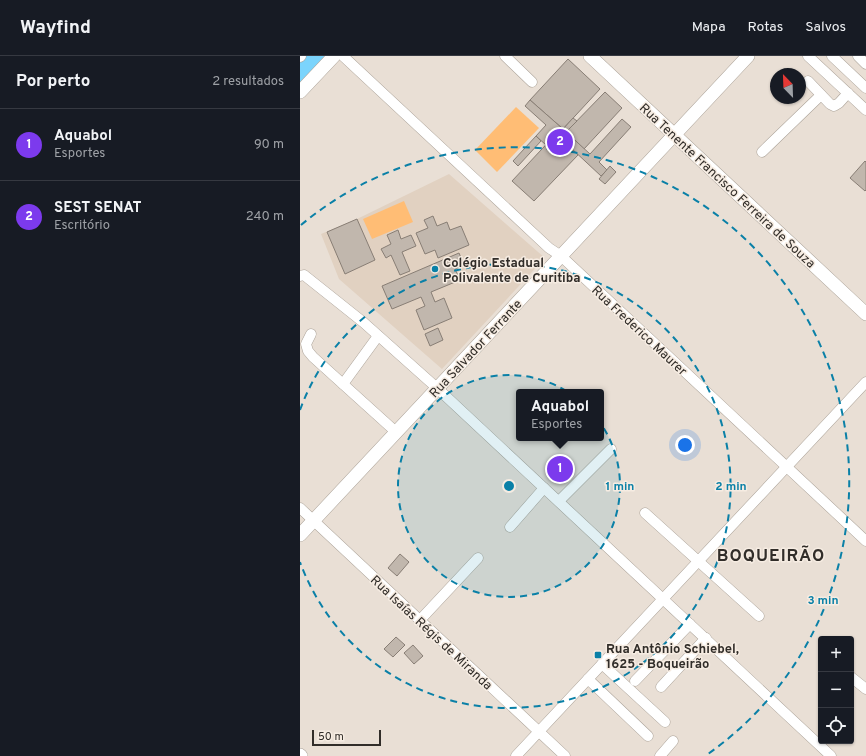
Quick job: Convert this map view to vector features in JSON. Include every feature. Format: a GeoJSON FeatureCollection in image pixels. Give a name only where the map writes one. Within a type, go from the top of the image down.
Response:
{"type":"FeatureCollection","features":[{"type":"Feature","properties":{"kind":"main road"},"geometry":{"type":"LineString","coordinates":[[300,92],[334,56]]}},
{"type":"Feature","properties":{"kind":"main road","name":"Rua Tenente Francisco Ferreira de Souza"},"geometry":{"type":"LineString","coordinates":[[590,56],[866,314]]}},
{"type":"Feature","properties":{"kind":"main road","name":"Rua Salvador Ferrante"},"geometry":{"type":"LineString","coordinates":[[300,535],[748,56]]}},
{"type":"Feature","properties":{"kind":"street","name":"Rua Frederico Maurer"},"geometry":{"type":"LineString","coordinates":[[343,56],[549,248],[561,256],[866,541]]}},
{"type":"Feature","properties":{"kind":"street"},"geometry":{"type":"LineString","coordinates":[[808,56],[866,110]]}},
{"type":"Feature","properties":{"kind":"street"},"geometry":{"type":"LineString","coordinates":[[832,56],[866,88]]}},
{"type":"Feature","properties":{"kind":"street"},"geometry":{"type":"LineString","coordinates":[[511,58],[532,82]]}},
{"type":"Feature","properties":{"kind":"street"},"geometry":{"type":"LineString","coordinates":[[808,81],[830,104],[834,106],[839,103],[848,93]]}},
{"type":"Feature","properties":{"kind":"street"},"geometry":{"type":"LineString","coordinates":[[762,152],[821,95]]}},
{"type":"Feature","properties":{"kind":"street"},"geometry":{"type":"LineString","coordinates":[[300,276],[304,276],[363,322],[437,388],[832,756]]}},
{"type":"Feature","properties":{"kind":"street"},"geometry":{"type":"LineString","coordinates":[[311,334],[306,344],[308,351],[313,357],[396,432]]}},
{"type":"Feature","properties":{"kind":"street"},"geometry":{"type":"LineString","coordinates":[[343,384],[378,336]]}},
{"type":"Feature","properties":{"kind":"street"},"geometry":{"type":"LineString","coordinates":[[516,756],[866,382]]}},
{"type":"Feature","properties":{"kind":"street"},"geometry":{"type":"LineString","coordinates":[[558,501],[610,450]]}},
{"type":"Feature","properties":{"kind":"street"},"geometry":{"type":"LineString","coordinates":[[510,527],[544,488]]}},
{"type":"Feature","properties":{"kind":"street","name":"Rua Isaías Régis de Miranda"},"geometry":{"type":"LineString","coordinates":[[300,508],[565,756]]}},
{"type":"Feature","properties":{"kind":"street"},"geometry":{"type":"LineString","coordinates":[[645,513],[759,616]]}},
{"type":"Feature","properties":{"kind":"street"},"geometry":{"type":"LineString","coordinates":[[420,620],[478,558]]}},
{"type":"Feature","properties":{"kind":"street"},"geometry":{"type":"LineString","coordinates":[[636,681],[690,624]]}},
{"type":"Feature","properties":{"kind":"street"},"geometry":{"type":"LineString","coordinates":[[661,688],[706,638]]}},
{"type":"Feature","properties":{"kind":"street"},"geometry":{"type":"LineString","coordinates":[[602,664],[665,722]]}},
{"type":"Feature","properties":{"kind":"street"},"geometry":{"type":"LineString","coordinates":[[588,679],[648,736]]}},
{"type":"Feature","properties":{"kind":"street"},"geometry":{"type":"LineString","coordinates":[[854,679],[866,689]]}},
{"type":"Feature","properties":{"kind":"street"},"geometry":{"type":"LineString","coordinates":[[660,756],[673,741]]}},
{"type":"Feature","properties":{"kind":"shaded area"},"geometry":{"type":"Polygon","coordinates":[[[516,107],[539,128],[497,172],[475,150],[516,107]]]}},
{"type":"Feature","properties":{"kind":"shaded area","name":"Colégio Estadual Polivalente de Curitiba"},"geometry":{"type":"Polygon","coordinates":[[[449,174],[545,258],[442,369],[339,279],[321,234],[357,219],[449,174]]]}},
{"type":"Feature","properties":{"kind":"shaded area"},"geometry":{"type":"Polygon","coordinates":[[[404,201],[413,222],[372,239],[363,219],[404,201]]]}},
{"type":"Feature","properties":{"kind":"building"},"geometry":{"type":"Polygon","coordinates":[[[568,59],[600,89],[563,129],[530,100],[568,59]]]}},
{"type":"Feature","properties":{"kind":"building"},"geometry":{"type":"Polygon","coordinates":[[[605,92],[622,108],[584,149],[566,132],[605,92]]]}},
{"type":"Feature","properties":{"kind":"building"},"geometry":{"type":"Polygon","coordinates":[[[530,100],[563,129],[573,118],[577,121],[566,132],[590,154],[622,119],[631,127],[599,162],[607,170],[601,176],[556,134],[546,145],[536,136],[546,125],[525,106],[530,100]]]}},
{"type":"Feature","properties":{"kind":"building"},"geometry":{"type":"Polygon","coordinates":[[[556,134],[578,155],[534,201],[512,181],[556,134]]]}},
{"type":"Feature","properties":{"kind":"building"},"geometry":{"type":"Polygon","coordinates":[[[536,136],[541,141],[518,166],[513,161],[536,136]]]}},
{"type":"Feature","properties":{"kind":"building"},"geometry":{"type":"Polygon","coordinates":[[[865,161],[866,190],[865,191],[850,178],[865,161]]]}},
{"type":"Feature","properties":{"kind":"building"},"geometry":{"type":"Polygon","coordinates":[[[610,166],[616,172],[605,184],[599,179],[610,166]]]}},
{"type":"Feature","properties":{"kind":"building"},"geometry":{"type":"Polygon","coordinates":[[[433,216],[437,226],[447,222],[450,230],[461,226],[469,245],[438,258],[435,250],[425,254],[416,233],[428,228],[424,220],[433,216]]]}},
{"type":"Feature","properties":{"kind":"building"},"geometry":{"type":"Polygon","coordinates":[[[357,219],[375,260],[345,274],[327,232],[357,219]]]}},
{"type":"Feature","properties":{"kind":"building"},"geometry":{"type":"Polygon","coordinates":[[[398,230],[401,239],[411,235],[416,246],[402,252],[410,271],[400,275],[391,255],[386,258],[381,249],[391,244],[387,235],[398,230]]]}},
{"type":"Feature","properties":{"kind":"building"},"geometry":{"type":"Polygon","coordinates":[[[459,253],[464,265],[455,269],[460,280],[431,292],[435,302],[444,298],[452,318],[424,330],[416,310],[425,306],[421,297],[392,309],[382,286],[459,253]]]}},
{"type":"Feature","properties":{"kind":"building"},"geometry":{"type":"Polygon","coordinates":[[[438,328],[443,340],[430,346],[425,334],[438,328]]]}},
{"type":"Feature","properties":{"kind":"building"},"geometry":{"type":"Polygon","coordinates":[[[400,554],[409,562],[397,576],[388,568],[400,554]]]}},
{"type":"Feature","properties":{"kind":"building"},"geometry":{"type":"Polygon","coordinates":[[[396,637],[405,645],[393,657],[384,649],[396,637]]]}},
{"type":"Feature","properties":{"kind":"building"},"geometry":{"type":"Polygon","coordinates":[[[413,645],[423,656],[414,664],[404,653],[413,645]]]}},
{"type":"Feature","properties":{"kind":"waterway"},"geometry":{"type":"LineString","coordinates":[[300,75],[317,56]]}},
{"type":"Feature","properties":{"kind":"place","name":"SEST SENAT"},"geometry":{"type":"Point","coordinates":[560,142]}},
{"type":"Feature","properties":{"kind":"place","name":"Colégio Estadual Polivalente de Curitiba"},"geometry":{"type":"Point","coordinates":[435,269]}},
{"type":"Feature","properties":{"kind":"place","name":"Aquabol"},"geometry":{"type":"Point","coordinates":[560,469]}},
{"type":"Feature","properties":{"kind":"place","name":"Rua Antônio Schiebel, 1625 - Boqueirão"},"geometry":{"type":"Point","coordinates":[598,655]}},
{"type":"Feature","properties":{"kind":"district","name":"BOQUEIRÃO"},"geometry":{"type":"Point","coordinates":[771,555]}}]}
